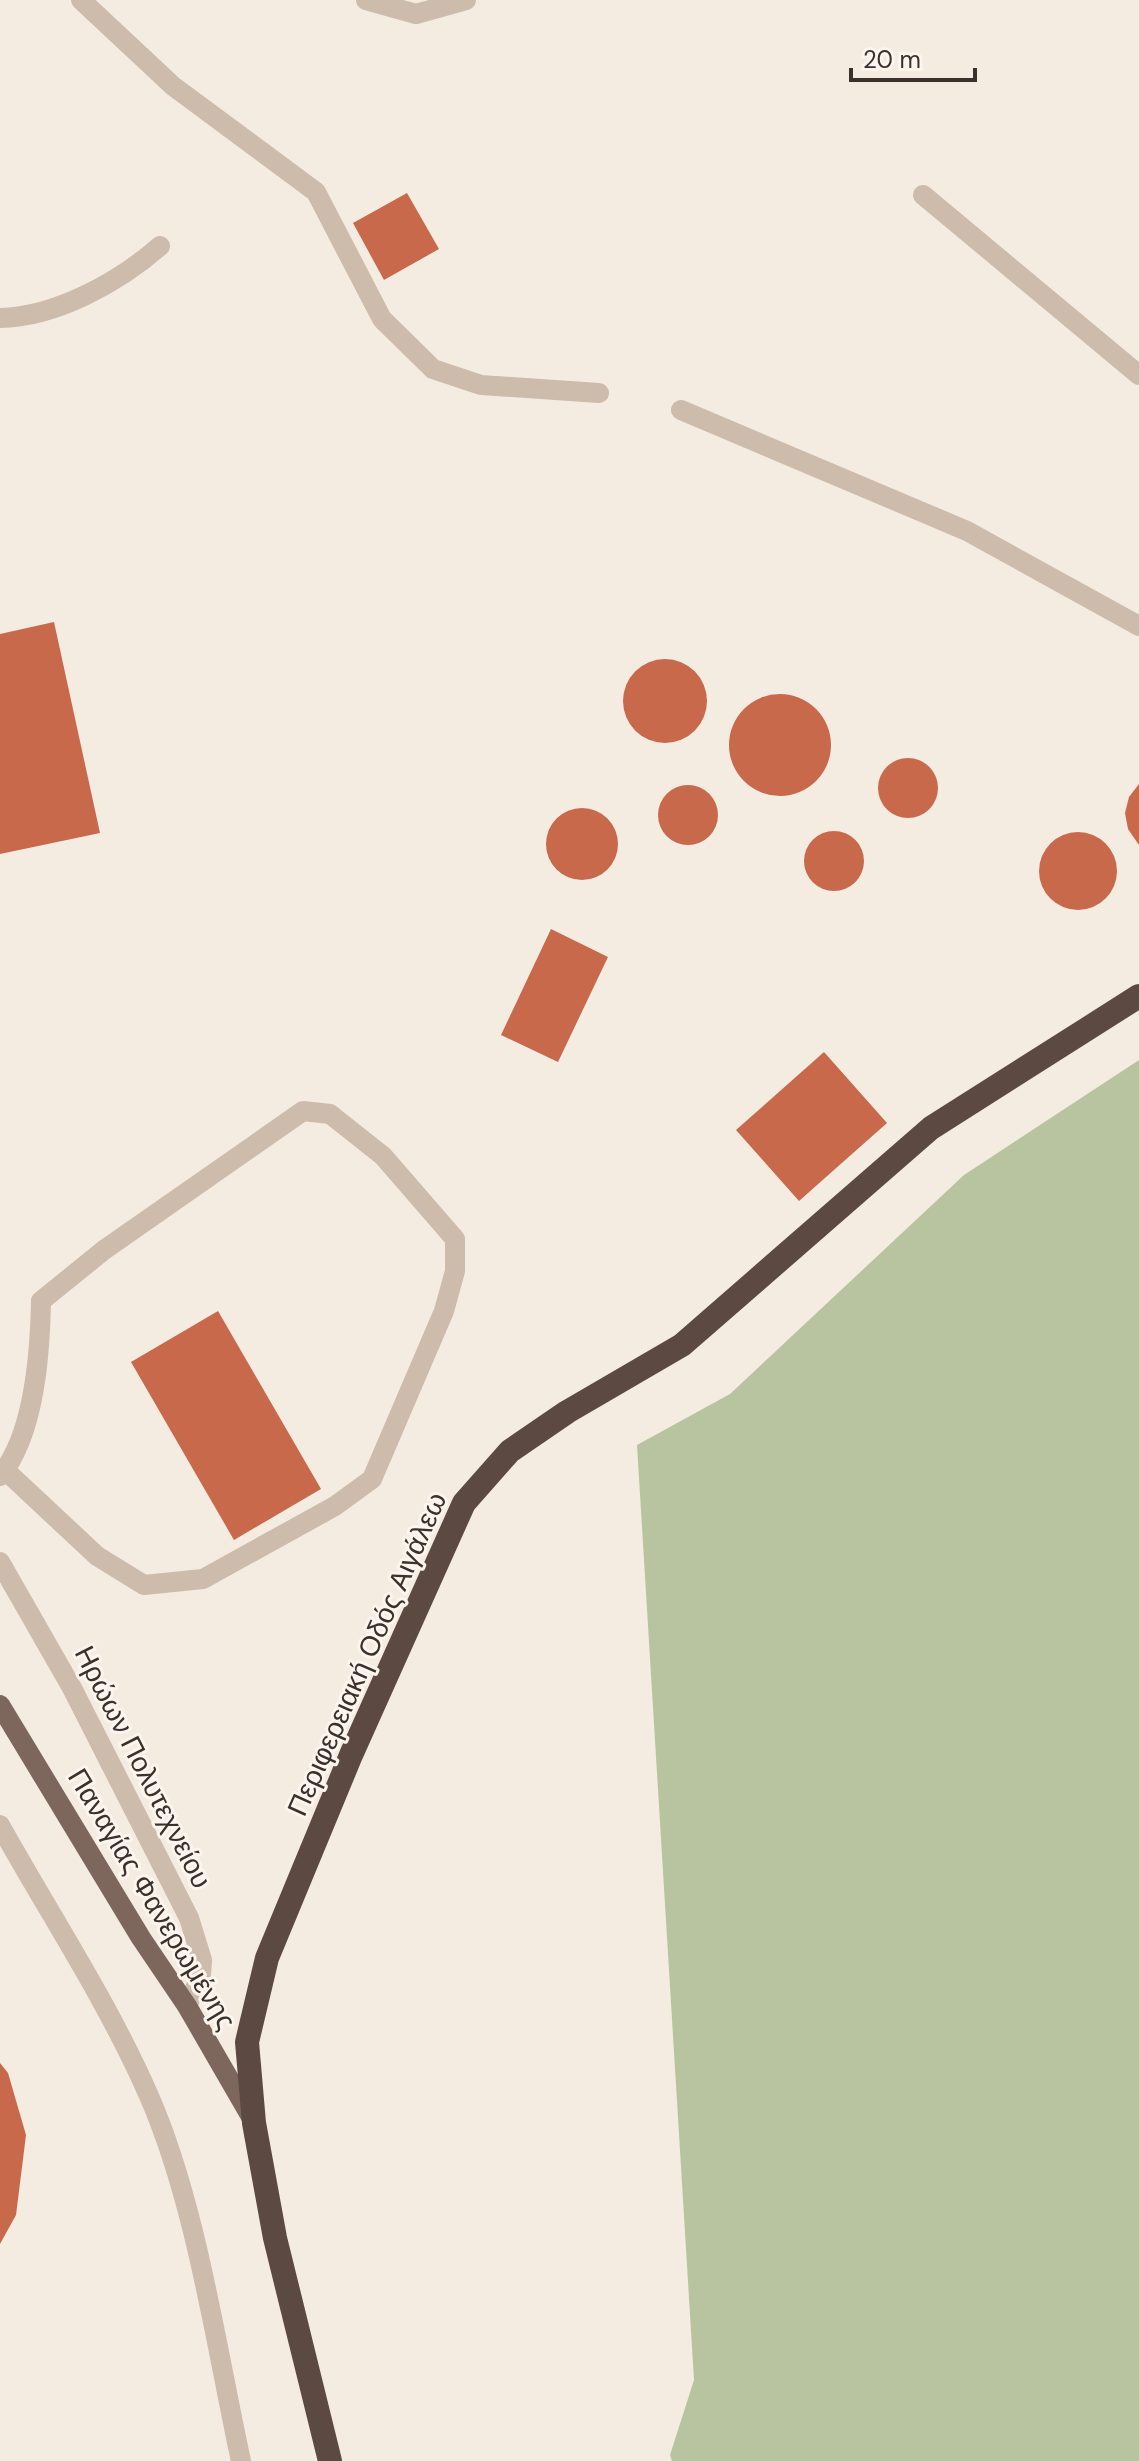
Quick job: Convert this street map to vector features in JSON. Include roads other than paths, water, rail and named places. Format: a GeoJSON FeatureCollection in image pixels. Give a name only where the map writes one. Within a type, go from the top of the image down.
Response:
{"type":"FeatureCollection","features":[{"type":"Feature","properties":{"kind":"highway","name":"Περιφερειακή Οδός Αιγάλεω"},"geometry":{"type":"LineString","coordinates":[[330,2461],[275,2238],[254,2123],[247,2042],[267,1958],[351,1755],[464,1503],[510,1451],[567,1412],[682,1345],[931,1128],[1139,996]]}},
{"type":"Feature","properties":{"kind":"main road","name":"Παναγίας Φανερωμένης"},"geometry":{"type":"LineString","coordinates":[[0,1705],[141,1938],[187,2006],[254,2123]]}},
{"type":"Feature","properties":{"kind":"street"},"geometry":{"type":"LineString","coordinates":[[81,0],[173,86],[316,192],[382,319],[433,369],[481,385],[599,393]]}},
{"type":"Feature","properties":{"kind":"street"},"geometry":{"type":"LineString","coordinates":[[366,0],[416,14],[466,0]]}},
{"type":"Feature","properties":{"kind":"street"},"geometry":{"type":"LineString","coordinates":[[923,195],[1139,375]]}},
{"type":"Feature","properties":{"kind":"street"},"geometry":{"type":"LineString","coordinates":[[0,318],[12,318],[84,297],[133,269],[160,246]]}},
{"type":"Feature","properties":{"kind":"street"},"geometry":{"type":"LineString","coordinates":[[681,410],[967,531],[1139,626]]}},
{"type":"Feature","properties":{"kind":"street"},"geometry":{"type":"LineString","coordinates":[[303,1111],[330,1114],[383,1156],[455,1239],[455,1271],[444,1311],[372,1479],[335,1506],[203,1579],[144,1585],[97,1556],[2,1473],[29,1412],[40,1361],[41,1301],[104,1250],[303,1111]]}},
{"type":"Feature","properties":{"kind":"street","name":"Ηρώων Πολυτεχνείου"},"geometry":{"type":"LineString","coordinates":[[0,1562],[72,1688],[189,1918],[202,1960],[201,1975],[187,2006]]}},
{"type":"Feature","properties":{"kind":"street"},"geometry":{"type":"LineString","coordinates":[[0,1825],[93,1985],[150,2098],[183,2197],[241,2461]]}}]}
